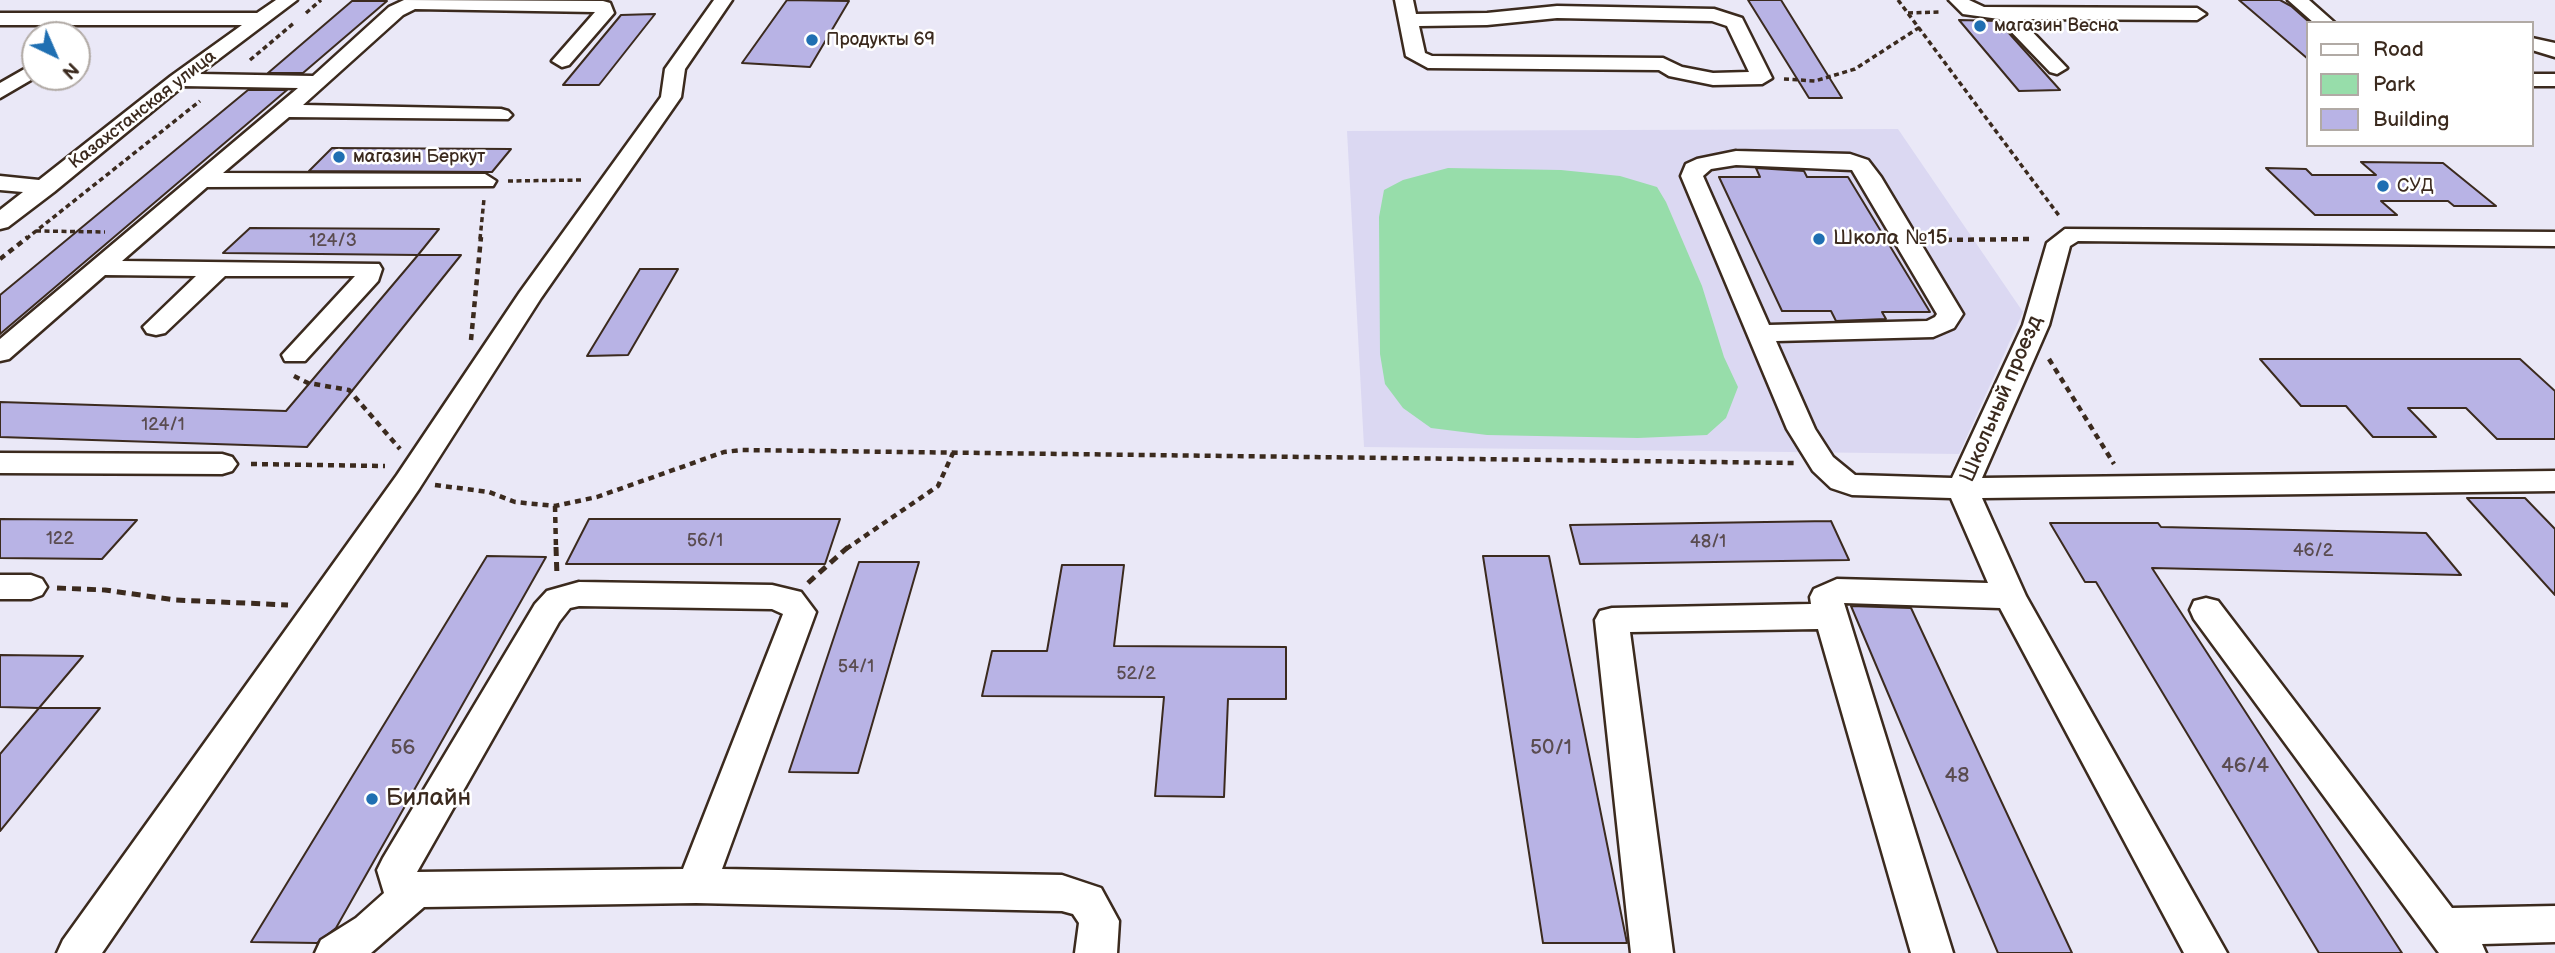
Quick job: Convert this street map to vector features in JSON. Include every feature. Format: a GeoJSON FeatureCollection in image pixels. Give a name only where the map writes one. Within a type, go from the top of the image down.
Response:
{"type":"FeatureCollection","features":[{"type":"Feature","properties":{"kind":"street","name":"Казахстанская улица"},"geometry":{"type":"LineString","coordinates":[[0,222],[178,80],[288,0]]}},
{"type":"Feature","properties":{"kind":"street"},"geometry":{"type":"LineString","coordinates":[[78,953],[321,607],[467,390],[671,97],[675,69],[723,0]]}},
{"type":"Feature","properties":{"kind":"street"},"geometry":{"type":"LineString","coordinates":[[1404,0],[1408,20],[1416,56],[1429,62],[1663,64],[1676,72],[1713,79],[1762,78],[1735,22],[1714,15],[1557,12],[1487,19],[1408,20]]}},
{"type":"Feature","properties":{"kind":"street"},"geometry":{"type":"LineString","coordinates":[[1958,0],[1970,10],[2004,13],[2197,14]]}},
{"type":"Feature","properties":{"kind":"street"},"geometry":{"type":"LineString","coordinates":[[2297,0],[2323,21]]}},
{"type":"Feature","properties":{"kind":"street"},"geometry":{"type":"LineString","coordinates":[[0,353],[137,233],[318,82],[396,11],[412,4],[603,7],[605,13],[562,61]]}},
{"type":"Feature","properties":{"kind":"street"},"geometry":{"type":"LineString","coordinates":[[2004,13],[2057,68]]}},
{"type":"Feature","properties":{"kind":"street"},"geometry":{"type":"LineString","coordinates":[[0,19],[263,19]]}},
{"type":"Feature","properties":{"kind":"street"},"geometry":{"type":"LineString","coordinates":[[91,31],[109,19]]}},
{"type":"Feature","properties":{"kind":"street"},"geometry":{"type":"LineString","coordinates":[[2534,44],[2544,45],[2555,51]]}},
{"type":"Feature","properties":{"kind":"street"},"geometry":{"type":"LineString","coordinates":[[0,92],[21,78]]}},
{"type":"Feature","properties":{"kind":"street"},"geometry":{"type":"LineString","coordinates":[[2534,79],[2555,80]]}},
{"type":"Feature","properties":{"kind":"street"},"geometry":{"type":"LineString","coordinates":[[178,80],[318,82]]}},
{"type":"Feature","properties":{"kind":"street"},"geometry":{"type":"LineString","coordinates":[[282,111],[500,114]]}},
{"type":"Feature","properties":{"kind":"street"},"geometry":{"type":"LineString","coordinates":[[1761,333],[1933,329],[1945,322],[1950,314],[1946,302],[1870,177],[1860,165],[1850,161],[1736,158],[1705,163],[1694,169],[1692,176],[1801,429],[1823,464],[1842,481],[1852,485],[1962,488],[2549,487]]}},
{"type":"Feature","properties":{"kind":"street"},"geometry":{"type":"LineString","coordinates":[[201,180],[485,181]]}},
{"type":"Feature","properties":{"kind":"street"},"geometry":{"type":"LineString","coordinates":[[0,183],[46,187]]}},
{"type":"Feature","properties":{"kind":"street"},"geometry":{"type":"LineString","coordinates":[[2066,239],[2552,242]]}},
{"type":"Feature","properties":{"kind":"street","name":"Школьный проезд"},"geometry":{"type":"LineString","coordinates":[[2066,239],[2036,325],[1962,488],[2010,596],[2206,953]]}},
{"type":"Feature","properties":{"kind":"street"},"geometry":{"type":"LineString","coordinates":[[156,327],[220,267]]}},
{"type":"Feature","properties":{"kind":"street"},"geometry":{"type":"LineString","coordinates":[[97,268],[370,269],[369,276],[295,355]]}},
{"type":"Feature","properties":{"kind":"street"},"geometry":{"type":"LineString","coordinates":[[0,463],[222,464]]}},
{"type":"Feature","properties":{"kind":"street"},"geometry":{"type":"LineString","coordinates":[[1931,953],[1826,597],[1837,590],[2010,596]]}},
{"type":"Feature","properties":{"kind":"street"},"geometry":{"type":"LineString","coordinates":[[696,886],[800,612],[789,600],[579,594],[559,598],[547,613],[397,870],[401,887],[416,890],[696,886],[1062,893],[1087,901],[1099,921],[1096,953]]}},
{"type":"Feature","properties":{"kind":"street"},"geometry":{"type":"LineString","coordinates":[[2206,610],[2454,940],[2555,924]]}},
{"type":"Feature","properties":{"kind":"street"},"geometry":{"type":"LineString","coordinates":[[1652,953],[1612,620],[1832,616]]}},
{"type":"Feature","properties":{"kind":"street"},"geometry":{"type":"LineString","coordinates":[[336,953],[370,931],[416,890]]}},
{"type":"Feature","properties":{"kind":"path"},"geometry":{"type":"LineString","coordinates":[[0,259],[229,79],[321,0]]}},
{"type":"Feature","properties":{"kind":"path"},"geometry":{"type":"LineString","coordinates":[[1898,0],[1920,27],[2066,239]]}},
{"type":"Feature","properties":{"kind":"path"},"geometry":{"type":"LineString","coordinates":[[1762,78],[1815,81],[1838,75],[1855,69],[1920,27]]}},
{"type":"Feature","properties":{"kind":"path"},"geometry":{"type":"LineString","coordinates":[[467,390],[485,181],[612,180]]}},
{"type":"Feature","properties":{"kind":"path"},"geometry":{"type":"LineString","coordinates":[[35,231],[137,233]]}},
{"type":"Feature","properties":{"kind":"path"},"geometry":{"type":"LineString","coordinates":[[1908,240],[2066,239]]}},
{"type":"Feature","properties":{"kind":"path"},"geometry":{"type":"LineString","coordinates":[[2036,325],[2053,370],[2117,468],[2104,468]]}},
{"type":"Feature","properties":{"kind":"path"},"geometry":{"type":"LineString","coordinates":[[295,355],[293,376],[308,383],[349,390],[413,474]]}},
{"type":"Feature","properties":{"kind":"path"},"geometry":{"type":"LineString","coordinates":[[222,464],[413,474],[515,502],[555,506],[597,497],[724,452],[1823,464]]}},
{"type":"Feature","properties":{"kind":"path"},"geometry":{"type":"LineString","coordinates":[[789,600],[858,538],[938,486],[953,453]]}},
{"type":"Feature","properties":{"kind":"path"},"geometry":{"type":"LineString","coordinates":[[555,506],[559,598]]}},
{"type":"Feature","properties":{"kind":"path"},"geometry":{"type":"LineString","coordinates":[[16,587],[105,590],[175,600],[321,607]]}},
{"type":"Feature","properties":{"kind":"shaded area"},"geometry":{"type":"Polygon","coordinates":[[[1898,129],[2023,312],[1959,454],[1364,447],[1347,131],[1898,129]]]}},
{"type":"Feature","properties":{"kind":"green space"},"geometry":{"type":"Polygon","coordinates":[[[1448,168],[1561,170],[1620,176],[1657,187],[1702,286],[1724,357],[1738,387],[1726,418],[1707,435],[1638,438],[1487,435],[1431,428],[1403,408],[1385,384],[1380,354],[1379,217],[1384,190],[1403,180],[1448,168]]]}},
{"type":"Feature","properties":{"kind":"building"},"geometry":{"type":"Polygon","coordinates":[[[787,0],[849,1],[810,67],[742,63],[787,0]]]}},
{"type":"Feature","properties":{"kind":"building"},"geometry":{"type":"Polygon","coordinates":[[[1748,0],[1781,0],[1842,98],[1809,98],[1748,0]]]}},
{"type":"Feature","properties":{"kind":"building"},"geometry":{"type":"Polygon","coordinates":[[[2239,0],[2280,0],[2291,6],[2308,21],[2306,57],[2239,0]]]}},
{"type":"Feature","properties":{"kind":"building"},"geometry":{"type":"Polygon","coordinates":[[[352,1],[387,1],[303,73],[268,73],[352,1]]]}},
{"type":"Feature","properties":{"kind":"building"},"geometry":{"type":"Polygon","coordinates":[[[655,14],[599,85],[563,85],[621,15],[655,14]]]}},
{"type":"Feature","properties":{"kind":"building"},"geometry":{"type":"Polygon","coordinates":[[[1959,20],[1998,21],[2060,90],[2019,91],[1959,20]]]}},
{"type":"Feature","properties":{"kind":"building"},"geometry":{"type":"Polygon","coordinates":[[[248,90],[287,90],[0,334],[0,295],[248,90]]]}},
{"type":"Feature","properties":{"kind":"building"},"geometry":{"type":"Polygon","coordinates":[[[332,148],[511,149],[492,172],[309,171],[332,148]]]}},
{"type":"Feature","properties":{"kind":"building"},"geometry":{"type":"Polygon","coordinates":[[[2361,162],[2443,163],[2496,206],[2454,206],[2448,201],[2381,201],[2397,215],[2315,215],[2266,168],[2306,169],[2312,175],[2376,175],[2361,162]]]}},
{"type":"Feature","properties":{"kind":"building","name":"Школа №15"},"geometry":{"type":"Polygon","coordinates":[[[1756,168],[1804,171],[1807,177],[1848,177],[1930,312],[1882,312],[1886,319],[1836,321],[1831,311],[1782,311],[1719,177],[1760,177],[1756,168]]]}},
{"type":"Feature","properties":{"kind":"building"},"geometry":{"type":"Polygon","coordinates":[[[250,228],[439,229],[418,255],[223,253],[250,228]]]}},
{"type":"Feature","properties":{"kind":"building"},"geometry":{"type":"Polygon","coordinates":[[[418,255],[461,255],[307,447],[0,437],[0,402],[286,411],[418,255]]]}},
{"type":"Feature","properties":{"kind":"building"},"geometry":{"type":"Polygon","coordinates":[[[640,269],[678,269],[628,355],[587,356],[640,269]]]}},
{"type":"Feature","properties":{"kind":"building"},"geometry":{"type":"Polygon","coordinates":[[[2260,359],[2520,359],[2555,391],[2555,439],[2497,439],[2466,408],[2408,408],[2436,437],[2373,437],[2346,406],[2301,406],[2260,359]]]}},
{"type":"Feature","properties":{"kind":"building"},"geometry":{"type":"Polygon","coordinates":[[[2467,498],[2525,498],[2555,529],[2555,595],[2467,498]]]}},
{"type":"Feature","properties":{"kind":"building"},"geometry":{"type":"Polygon","coordinates":[[[0,519],[137,520],[102,559],[0,558],[0,519]]]}},
{"type":"Feature","properties":{"kind":"building"},"geometry":{"type":"Polygon","coordinates":[[[589,519],[840,519],[825,564],[566,564],[589,519]]]}},
{"type":"Feature","properties":{"kind":"building"},"geometry":{"type":"Polygon","coordinates":[[[1831,521],[1849,560],[1580,564],[1570,525],[1831,521]]]}},
{"type":"Feature","properties":{"kind":"building"},"geometry":{"type":"Polygon","coordinates":[[[2050,523],[2158,523],[2161,527],[2426,533],[2461,575],[2152,568],[2402,953],[2319,953],[2096,582],[2085,582],[2050,523]]]}},
{"type":"Feature","properties":{"kind":"building"},"geometry":{"type":"Polygon","coordinates":[[[487,556],[546,557],[336,928],[317,943],[251,942],[487,556]]]}},
{"type":"Feature","properties":{"kind":"building"},"geometry":{"type":"Polygon","coordinates":[[[1483,556],[1549,556],[1627,943],[1543,943],[1483,556]]]}},
{"type":"Feature","properties":{"kind":"building"},"geometry":{"type":"Polygon","coordinates":[[[859,562],[919,562],[858,773],[789,772],[859,562]]]}},
{"type":"Feature","properties":{"kind":"building"},"geometry":{"type":"Polygon","coordinates":[[[1062,565],[1124,565],[1114,646],[1286,647],[1286,699],[1228,699],[1224,797],[1155,796],[1164,697],[982,696],[992,651],[1047,651],[1062,565]]]}},
{"type":"Feature","properties":{"kind":"building"},"geometry":{"type":"Polygon","coordinates":[[[1851,606],[1911,608],[2072,953],[1998,953],[1851,606]]]}},
{"type":"Feature","properties":{"kind":"building"},"geometry":{"type":"Polygon","coordinates":[[[0,655],[83,656],[39,708],[0,707],[0,655]]]}},
{"type":"Feature","properties":{"kind":"building"},"geometry":{"type":"Polygon","coordinates":[[[39,708],[100,708],[0,831],[0,754],[39,708]]]}},
{"type":"Feature","properties":{"kind":"place","name":"магазин Весна"},"geometry":{"type":"Point","coordinates":[1980,26]}},
{"type":"Feature","properties":{"kind":"place","name":"Продукты 69"},"geometry":{"type":"Point","coordinates":[812,40]}},
{"type":"Feature","properties":{"kind":"place","name":"магазин Беркут"},"geometry":{"type":"Point","coordinates":[339,157]}},
{"type":"Feature","properties":{"kind":"place","name":"СУД"},"geometry":{"type":"Point","coordinates":[2383,186]}},
{"type":"Feature","properties":{"kind":"place","name":"Школа №15"},"geometry":{"type":"Point","coordinates":[1819,239]}},
{"type":"Feature","properties":{"kind":"place","name":"Билайн"},"geometry":{"type":"Point","coordinates":[372,799]}}]}
